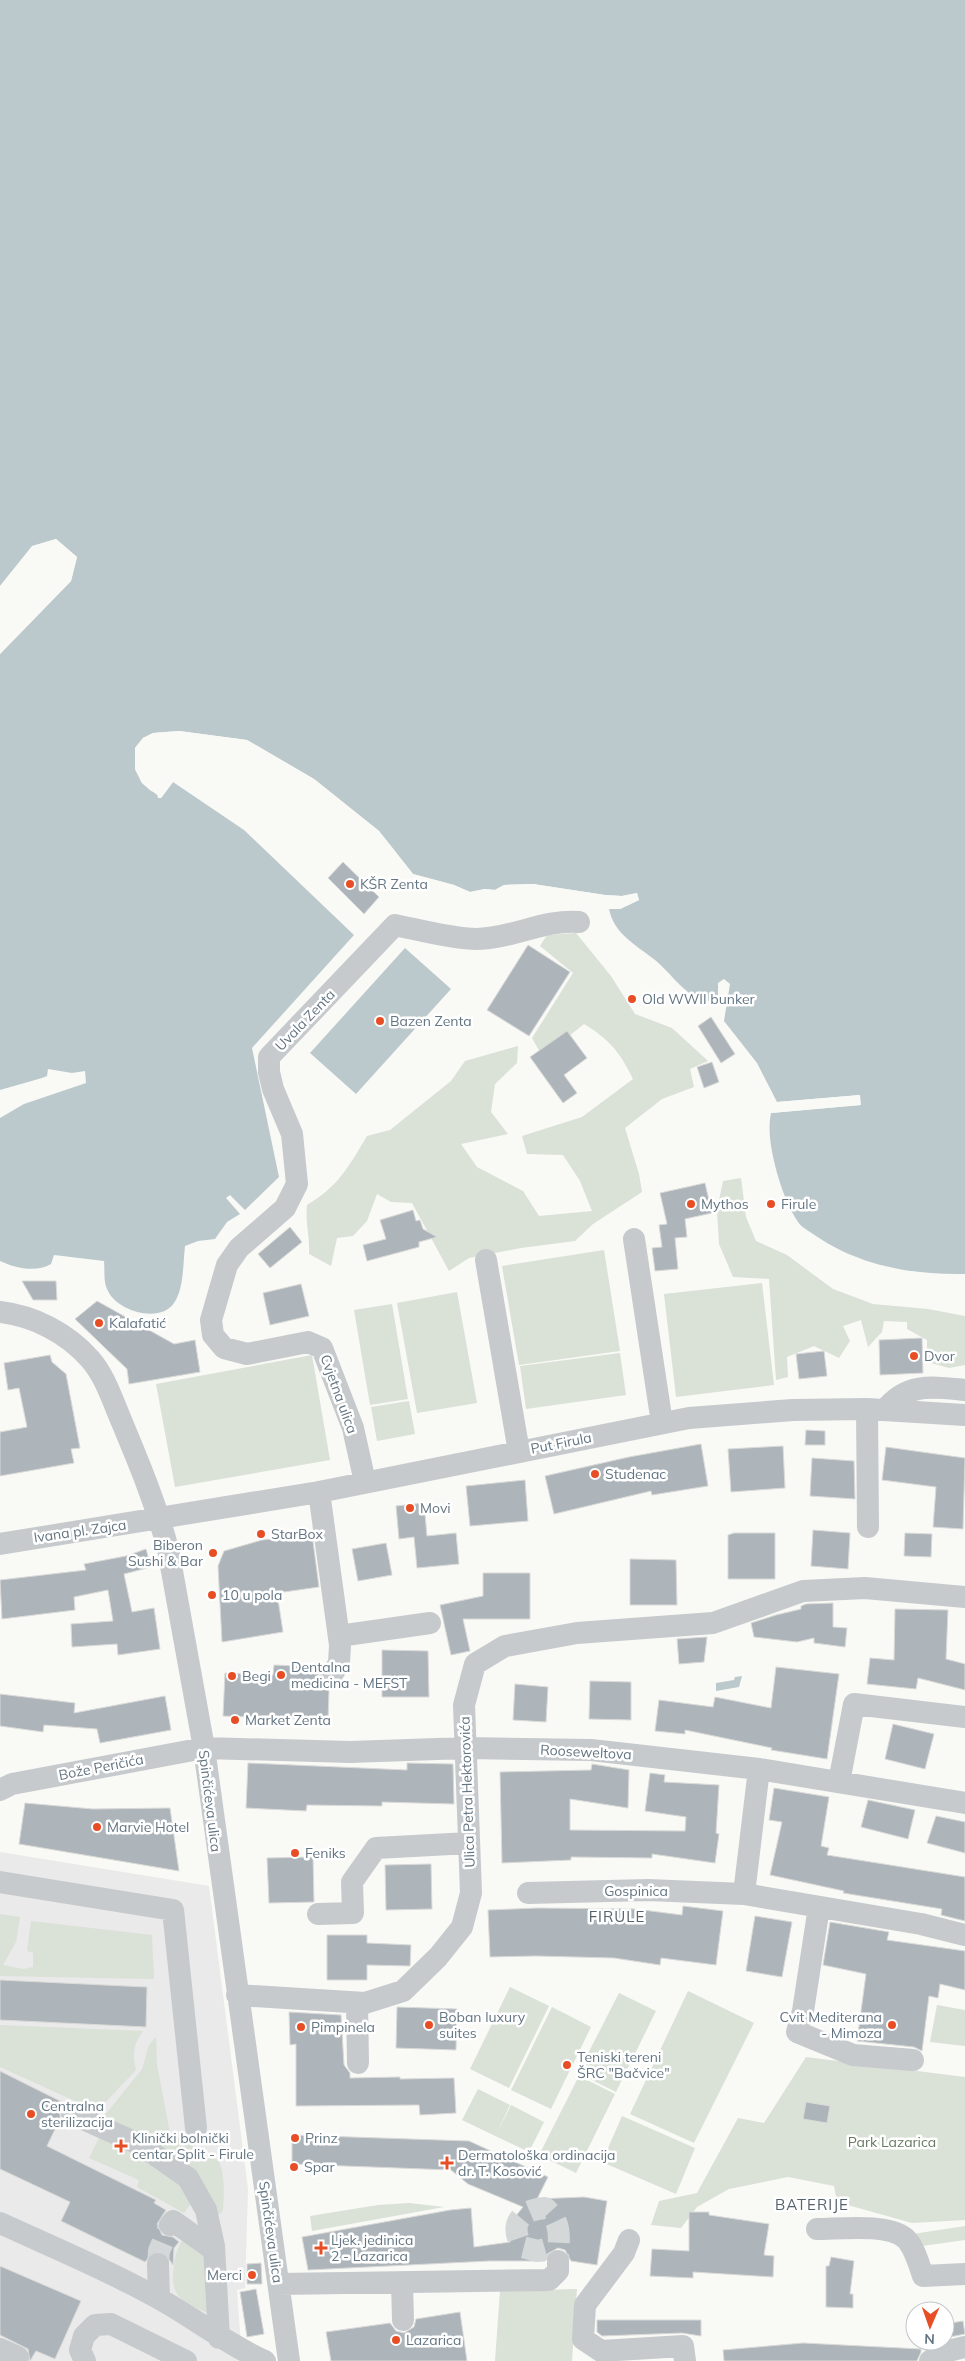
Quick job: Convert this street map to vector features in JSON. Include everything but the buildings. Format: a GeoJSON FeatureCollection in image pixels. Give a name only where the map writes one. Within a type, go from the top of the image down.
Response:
{"type":"FeatureCollection","features":[{"type":"Feature","properties":{"kind":"street","name":"Uvala Zenta"},"geometry":{"type":"LineString","coordinates":[[211,1320],[227,1265],[239,1248],[285,1208],[297,1184],[292,1134],[273,1089],[269,1072],[269,1058],[395,925],[476,939],[516,932],[563,920],[579,922]]}},
{"type":"Feature","properties":{"kind":"street"},"geometry":{"type":"LineString","coordinates":[[634,1239],[662,1423]]}},
{"type":"Feature","properties":{"kind":"street"},"geometry":{"type":"LineString","coordinates":[[486,1260],[519,1452]]}},
{"type":"Feature","properties":{"kind":"street","name":"Spinčićeva ulica"},"geometry":{"type":"LineString","coordinates":[[0,1312],[37,1321],[72,1341],[91,1360],[105,1382],[160,1519],[168,1549],[204,1748],[237,1995],[290,2361]]}},
{"type":"Feature","properties":{"kind":"street","name":"Cvjetna ulica"},"geometry":{"type":"LineString","coordinates":[[211,1320],[213,1335],[224,1348],[247,1354],[308,1342],[322,1348],[353,1428],[365,1482]]}},
{"type":"Feature","properties":{"kind":"street"},"geometry":{"type":"LineString","coordinates":[[868,1527],[876,1410],[902,1393],[927,1387],[965,1390]]}},
{"type":"Feature","properties":{"kind":"street","name":"Put Firula"},"geometry":{"type":"LineString","coordinates":[[160,1519],[319,1492],[689,1418],[793,1410],[876,1410],[965,1415]]}},
{"type":"Feature","properties":{"kind":"street"},"geometry":{"type":"LineString","coordinates":[[319,1492],[338,1636],[339,1664],[330,1678]]}},
{"type":"Feature","properties":{"kind":"street","name":"Ivana pl. Zajca"},"geometry":{"type":"LineString","coordinates":[[0,1544],[160,1519]]}},
{"type":"Feature","properties":{"kind":"street","name":"Ulica Petra Hektorovića"},"geometry":{"type":"LineString","coordinates":[[237,1995],[365,2003],[402,1991],[438,1957],[462,1927],[471,1893],[464,1704],[476,1664],[505,1646],[577,1633],[713,1623],[803,1591],[865,1588],[965,1597]]}},
{"type":"Feature","properties":{"kind":"street"},"geometry":{"type":"LineString","coordinates":[[338,1636],[430,1623]]}},
{"type":"Feature","properties":{"kind":"street"},"geometry":{"type":"LineString","coordinates":[[839,1782],[854,1704],[965,1717]]}},
{"type":"Feature","properties":{"kind":"street","name":"Rooseweltova"},"geometry":{"type":"LineString","coordinates":[[204,1748],[350,1752],[466,1748],[591,1750],[759,1769],[965,1803]]}},
{"type":"Feature","properties":{"kind":"street","name":"Bože Peričića"},"geometry":{"type":"LineString","coordinates":[[0,1790],[12,1784],[204,1748]]}},
{"type":"Feature","properties":{"kind":"street"},"geometry":{"type":"LineString","coordinates":[[744,1894],[759,1769]]}},
{"type":"Feature","properties":{"kind":"street"},"geometry":{"type":"LineString","coordinates":[[318,1914],[353,1913],[352,1882],[376,1848],[469,1843]]}},
{"type":"Feature","properties":{"kind":"street"},"geometry":{"type":"LineString","coordinates":[[0,1882],[173,1910],[196,2128]]}},
{"type":"Feature","properties":{"kind":"street","name":"Gospinica"},"geometry":{"type":"LineString","coordinates":[[528,1893],[648,1890],[744,1894],[921,1924],[965,1935]]}},
{"type":"Feature","properties":{"kind":"street"},"geometry":{"type":"LineString","coordinates":[[818,1907],[803,2011],[797,2032],[853,2055],[913,2060]]}},
{"type":"Feature","properties":{"kind":"street"},"geometry":{"type":"LineString","coordinates":[[357,2003],[358,2062]]}},
{"type":"Feature","properties":{"kind":"street"},"geometry":{"type":"LineString","coordinates":[[72,2114],[141,2145],[188,2178],[206,2210],[214,2250],[220,2338]]}},
{"type":"Feature","properties":{"kind":"street"},"geometry":{"type":"LineString","coordinates":[[170,2225],[173,2222],[176,2223],[214,2250]]}},
{"type":"Feature","properties":{"kind":"street"},"geometry":{"type":"LineString","coordinates":[[0,2223],[159,2298],[220,2338],[239,2356],[265,2361]]}},
{"type":"Feature","properties":{"kind":"street"},"geometry":{"type":"LineString","coordinates":[[817,2228],[891,2231],[905,2238],[923,2276],[965,2274]]}},
{"type":"Feature","properties":{"kind":"street"},"geometry":{"type":"LineString","coordinates":[[629,2240],[624,2253],[585,2305],[583,2339],[601,2350],[683,2346],[685,2361]]}},
{"type":"Feature","properties":{"kind":"street"},"geometry":{"type":"LineString","coordinates":[[279,2284],[549,2280],[558,2271],[558,2261]]}},
{"type":"Feature","properties":{"kind":"street"},"geometry":{"type":"LineString","coordinates":[[158,2264],[159,2298]]}},
{"type":"Feature","properties":{"kind":"street"},"geometry":{"type":"LineString","coordinates":[[402,2282],[403,2320]]}},
{"type":"Feature","properties":{"kind":"street"},"geometry":{"type":"LineString","coordinates":[[85,2361],[80,2350],[84,2336],[95,2326],[111,2324],[186,2361]]}},
{"type":"Feature","properties":{"kind":"street"},"geometry":{"type":"LineString","coordinates":[[930,2361],[940,2354],[965,2347]]}},
{"type":"Feature","properties":{"kind":"shaded area"},"geometry":{"type":"Polygon","coordinates":[[[0,0],[965,0],[965,1274],[926,1273],[888,1267],[851,1255],[833,1246],[800,1224],[788,1204],[777,1173],[770,1135],[771,1113],[860,1105],[860,1095],[777,1102],[757,1063],[724,1021],[730,984],[724,979],[718,983],[718,1001],[708,1001],[690,994],[662,966],[633,944],[616,925],[609,909],[620,909],[639,900],[637,893],[622,896],[605,895],[533,884],[504,885],[495,890],[485,889],[470,892],[454,885],[413,874],[379,831],[314,779],[247,740],[179,731],[153,733],[143,738],[135,748],[135,769],[142,783],[161,798],[173,782],[244,830],[354,935],[252,1048],[279,1177],[245,1210],[230,1195],[226,1198],[240,1214],[227,1222],[215,1239],[198,1241],[185,1246],[180,1291],[174,1303],[168,1309],[159,1313],[149,1314],[129,1309],[113,1298],[105,1284],[104,1261],[54,1255],[51,1264],[32,1269],[12,1266],[0,1261],[0,1118],[24,1104],[86,1083],[85,1071],[72,1073],[48,1069],[47,1076],[0,1090],[0,654],[71,581],[77,557],[56,539],[33,546],[0,586],[0,0]]]}},
{"type":"Feature","properties":{"kind":"shaded area","name":"Bazen Zenta"},"geometry":{"type":"Polygon","coordinates":[[[405,948],[451,989],[356,1094],[310,1053],[405,948]]]}},
{"type":"Feature","properties":{"kind":"shaded area"},"geometry":{"type":"Polygon","coordinates":[[[742,1676],[739,1687],[716,1691],[716,1683],[734,1680],[735,1677],[742,1676]]]}},
{"type":"Feature","properties":{"kind":"shaded area","name":"Klinički bolnički centar Split - Firule"},"geometry":{"type":"Polygon","coordinates":[[[0,1852],[209,1886],[248,2189],[245,2288],[237,2290],[242,2361],[0,2361],[0,1852]]]}},
{"type":"Feature","properties":{"kind":"green space"},"geometry":{"type":"Polygon","coordinates":[[[576,933],[611,976],[635,1014],[672,1028],[708,1061],[690,1069],[694,1087],[662,1099],[625,1128],[639,1174],[642,1192],[593,1224],[575,1241],[521,1248],[469,1258],[449,1271],[412,1203],[391,1202],[377,1194],[367,1221],[353,1236],[337,1238],[331,1266],[309,1254],[307,1205],[327,1191],[342,1175],[367,1136],[390,1130],[451,1081],[465,1061],[518,1046],[517,1063],[495,1084],[491,1112],[508,1134],[461,1144],[477,1167],[523,1191],[539,1216],[592,1211],[580,1181],[563,1155],[527,1154],[522,1136],[582,1117],[633,1079],[613,1047],[584,1024],[569,1036],[540,1052],[532,1038],[573,973],[540,946],[547,935],[576,933]]]}},
{"type":"Feature","properties":{"kind":"green space"},"geometry":{"type":"Polygon","coordinates":[[[741,1178],[746,1217],[756,1241],[787,1255],[833,1289],[873,1304],[928,1309],[965,1316],[965,1365],[949,1368],[927,1362],[927,1340],[907,1329],[907,1322],[884,1321],[882,1332],[868,1347],[861,1320],[843,1326],[850,1341],[839,1358],[814,1346],[787,1357],[788,1377],[776,1380],[769,1279],[733,1277],[719,1244],[717,1210],[723,1181],[741,1178]]]}},
{"type":"Feature","properties":{"kind":"green space"},"geometry":{"type":"Polygon","coordinates":[[[604,1250],[620,1351],[519,1365],[502,1266],[604,1250]]]}},
{"type":"Feature","properties":{"kind":"green space"},"geometry":{"type":"Polygon","coordinates":[[[762,1283],[774,1385],[676,1397],[664,1294],[762,1283]]]}},
{"type":"Feature","properties":{"kind":"green space"},"geometry":{"type":"Polygon","coordinates":[[[457,1292],[477,1403],[417,1413],[397,1303],[457,1292]]]}},
{"type":"Feature","properties":{"kind":"green space"},"geometry":{"type":"Polygon","coordinates":[[[392,1304],[408,1399],[370,1405],[354,1310],[392,1304]]]}},
{"type":"Feature","properties":{"kind":"green space"},"geometry":{"type":"Polygon","coordinates":[[[620,1353],[626,1395],[526,1409],[520,1366],[620,1353]]]}},
{"type":"Feature","properties":{"kind":"green space"},"geometry":{"type":"Polygon","coordinates":[[[312,1355],[330,1460],[175,1487],[156,1384],[312,1355]]]}},
{"type":"Feature","properties":{"kind":"green space"},"geometry":{"type":"Polygon","coordinates":[[[409,1401],[415,1434],[377,1441],[371,1407],[409,1401]]]}},
{"type":"Feature","properties":{"kind":"green space"},"geometry":{"type":"Polygon","coordinates":[[[0,1914],[20,1917],[16,1942],[3,1965],[23,1969],[33,1967],[33,1953],[27,1951],[31,1921],[152,1935],[154,1979],[0,1976],[0,1914]]]}},
{"type":"Feature","properties":{"kind":"green space"},"geometry":{"type":"Polygon","coordinates":[[[510,1987],[549,2006],[509,2088],[470,2069],[510,1987]]]}},
{"type":"Feature","properties":{"kind":"green space"},"geometry":{"type":"Polygon","coordinates":[[[688,1991],[754,2023],[694,2143],[630,2114],[688,1991]]]}},
{"type":"Feature","properties":{"kind":"green space"},"geometry":{"type":"Polygon","coordinates":[[[619,1993],[656,2011],[616,2092],[578,2073],[619,1993]]]}},
{"type":"Feature","properties":{"kind":"green space"},"geometry":{"type":"Polygon","coordinates":[[[937,2005],[965,2010],[965,2046],[930,2042],[937,2005]]]}},
{"type":"Feature","properties":{"kind":"green space"},"geometry":{"type":"Polygon","coordinates":[[[552,2007],[591,2027],[551,2109],[511,2090],[552,2007]]]}},
{"type":"Feature","properties":{"kind":"green space"},"geometry":{"type":"Polygon","coordinates":[[[0,2025],[143,2031],[134,2050],[136,2070],[97,2111],[0,2067],[0,2025]]]}},
{"type":"Feature","properties":{"kind":"green space"},"geometry":{"type":"Polygon","coordinates":[[[156,2037],[157,2065],[170,2133],[219,2161],[224,2191],[223,2210],[219,2215],[204,2189],[101,2120],[142,2069],[149,2045],[156,2037]]]}},
{"type":"Feature","properties":{"kind":"green space","name":"Park Lazarica"},"geometry":{"type":"Polygon","coordinates":[[[806,2057],[965,2077],[965,2220],[912,2223],[837,2202],[834,2186],[788,2177],[729,2189],[697,2207],[681,2228],[651,2225],[659,2201],[697,2193],[738,2118],[764,2123],[806,2057]]]}},
{"type":"Feature","properties":{"kind":"green space"},"geometry":{"type":"Polygon","coordinates":[[[579,2076],[615,2094],[576,2173],[539,2155],[579,2076]]]}},
{"type":"Feature","properties":{"kind":"green space"},"geometry":{"type":"Polygon","coordinates":[[[478,2089],[510,2105],[496,2135],[511,2105],[544,2122],[529,2152],[462,2120],[478,2089]]]}},
{"type":"Feature","properties":{"kind":"green space"},"geometry":{"type":"Polygon","coordinates":[[[622,2116],[695,2148],[676,2194],[602,2162],[622,2116]]]}},
{"type":"Feature","properties":{"kind":"green space"},"geometry":{"type":"Polygon","coordinates":[[[101,2134],[176,2177],[192,2202],[184,2213],[137,2187],[139,2180],[89,2158],[101,2134]]]}},
{"type":"Feature","properties":{"kind":"green space"},"geometry":{"type":"Polygon","coordinates":[[[409,2203],[444,2207],[312,2231],[310,2216],[378,2205],[409,2203]]]}},
{"type":"Feature","properties":{"kind":"green space"},"geometry":{"type":"Polygon","coordinates":[[[965,2226],[965,2240],[915,2247],[913,2234],[965,2226]]]}},
{"type":"Feature","properties":{"kind":"green space"},"geometry":{"type":"Polygon","coordinates":[[[185,2237],[210,2254],[210,2314],[185,2302],[176,2291],[173,2276],[175,2260],[179,2246],[185,2237]]]}},
{"type":"Feature","properties":{"kind":"green space"},"geometry":{"type":"Polygon","coordinates":[[[577,2289],[572,2361],[495,2361],[500,2291],[577,2289]]]}},
{"type":"Feature","properties":{"kind":"pier"},"geometry":{"type":"Polygon","coordinates":[[[56,539],[77,557],[71,581],[0,654],[0,650],[69,579],[74,558],[55,542],[34,548],[4,587],[0,588],[0,586],[32,546],[56,539]]]}},
{"type":"Feature","properties":{"kind":"pier"},"geometry":{"type":"Polygon","coordinates":[[[179,731],[247,740],[314,779],[379,831],[413,874],[454,885],[470,892],[485,889],[495,890],[504,885],[533,884],[605,895],[622,896],[637,893],[639,900],[620,909],[609,909],[607,908],[632,903],[636,899],[635,896],[622,899],[605,898],[533,886],[505,888],[495,893],[485,891],[469,894],[453,887],[412,877],[377,833],[312,781],[247,742],[179,733],[154,735],[145,740],[138,749],[137,769],[144,781],[152,789],[159,791],[160,795],[171,781],[173,782],[161,798],[158,798],[157,793],[151,791],[142,783],[135,769],[135,748],[143,738],[153,733],[179,731]]]}},
{"type":"Feature","properties":{"kind":"pier"},"geometry":{"type":"Polygon","coordinates":[[[860,1095],[861,1105],[771,1113],[772,1111],[858,1102],[857,1097],[776,1104],[777,1102],[860,1095]]]}},
{"type":"Feature","properties":{"kind":"tunnel"},"geometry":{"type":"LineString","coordinates":[[545,2249],[538,2251],[522,2247],[518,2239],[517,2225],[519,2220],[523,2215],[536,2209],[545,2208],[555,2220],[559,2232],[558,2261]]}},
{"type":"Feature","properties":{"kind":"tunnel"},"geometry":{"type":"LineString","coordinates":[[158,2264],[159,2251],[170,2225]]}},
{"type":"Feature","properties":{"kind":"place","name":"KŠR Zenta"},"geometry":{"type":"Point","coordinates":[350,884]}},
{"type":"Feature","properties":{"kind":"place","name":"Old WWII bunker"},"geometry":{"type":"Point","coordinates":[632,999]}},
{"type":"Feature","properties":{"kind":"place","name":"Bazen Zenta"},"geometry":{"type":"Point","coordinates":[380,1021]}},
{"type":"Feature","properties":{"kind":"place","name":"Mythos"},"geometry":{"type":"Point","coordinates":[691,1204]}},
{"type":"Feature","properties":{"kind":"place","name":"Firule"},"geometry":{"type":"Point","coordinates":[771,1204]}},
{"type":"Feature","properties":{"kind":"place","name":"Kalafatić"},"geometry":{"type":"Point","coordinates":[99,1323]}},
{"type":"Feature","properties":{"kind":"place","name":"Dvor"},"geometry":{"type":"Point","coordinates":[914,1356]}},
{"type":"Feature","properties":{"kind":"place","name":"Studenac"},"geometry":{"type":"Point","coordinates":[595,1474]}},
{"type":"Feature","properties":{"kind":"place","name":"Movi"},"geometry":{"type":"Point","coordinates":[410,1508]}},
{"type":"Feature","properties":{"kind":"place","name":"StarBox"},"geometry":{"type":"Point","coordinates":[261,1534]}},
{"type":"Feature","properties":{"kind":"place","name":"Biberon Sushi & Bar"},"geometry":{"type":"Point","coordinates":[213,1553]}},
{"type":"Feature","properties":{"kind":"place","name":"10 u pola"},"geometry":{"type":"Point","coordinates":[212,1595]}},
{"type":"Feature","properties":{"kind":"place","name":"Dentalna medicina - MEFST"},"geometry":{"type":"Point","coordinates":[281,1675]}},
{"type":"Feature","properties":{"kind":"place","name":"Begi"},"geometry":{"type":"Point","coordinates":[232,1676]}},
{"type":"Feature","properties":{"kind":"place","name":"Market Zenta"},"geometry":{"type":"Point","coordinates":[235,1720]}},
{"type":"Feature","properties":{"kind":"place","name":"Marvie Hotel"},"geometry":{"type":"Point","coordinates":[97,1827]}},
{"type":"Feature","properties":{"kind":"place","name":"Feniks"},"geometry":{"type":"Point","coordinates":[295,1853]}},
{"type":"Feature","properties":{"kind":"place","name":"Boban luxury suites"},"geometry":{"type":"Point","coordinates":[429,2025]}},
{"type":"Feature","properties":{"kind":"place","name":"Cvit Mediterana - Mimoza"},"geometry":{"type":"Point","coordinates":[892,2025]}},
{"type":"Feature","properties":{"kind":"place","name":"Pimpinela"},"geometry":{"type":"Point","coordinates":[301,2027]}},
{"type":"Feature","properties":{"kind":"place","name":"Teniski tereni ŠRC \"Bačvice\""},"geometry":{"type":"Point","coordinates":[567,2065]}},
{"type":"Feature","properties":{"kind":"place","name":"Centralna sterilizacija"},"geometry":{"type":"Point","coordinates":[31,2114]}},
{"type":"Feature","properties":{"kind":"place","name":"Prinz"},"geometry":{"type":"Point","coordinates":[295,2138]}},
{"type":"Feature","properties":{"kind":"place","name":"Klinički bolnički centar Split - Firule"},"geometry":{"type":"Point","coordinates":[121,2146]}},
{"type":"Feature","properties":{"kind":"place","name":"Dermatološka ordinacija dr. T. Kosović"},"geometry":{"type":"Point","coordinates":[447,2163]}},
{"type":"Feature","properties":{"kind":"place","name":"Spar"},"geometry":{"type":"Point","coordinates":[294,2167]}},
{"type":"Feature","properties":{"kind":"place","name":"Ljek. jedinica 2 - Lazarica"},"geometry":{"type":"Point","coordinates":[321,2248]}},
{"type":"Feature","properties":{"kind":"place","name":"Merci"},"geometry":{"type":"Point","coordinates":[252,2275]}},
{"type":"Feature","properties":{"kind":"place","name":"Lazarica"},"geometry":{"type":"Point","coordinates":[396,2340]}},
{"type":"Feature","properties":{"kind":"district","name":"FIRULE"},"geometry":{"type":"Point","coordinates":[617,1917]}},
{"type":"Feature","properties":{"kind":"district","name":"BATERIJE"},"geometry":{"type":"Point","coordinates":[812,2205]}}]}
